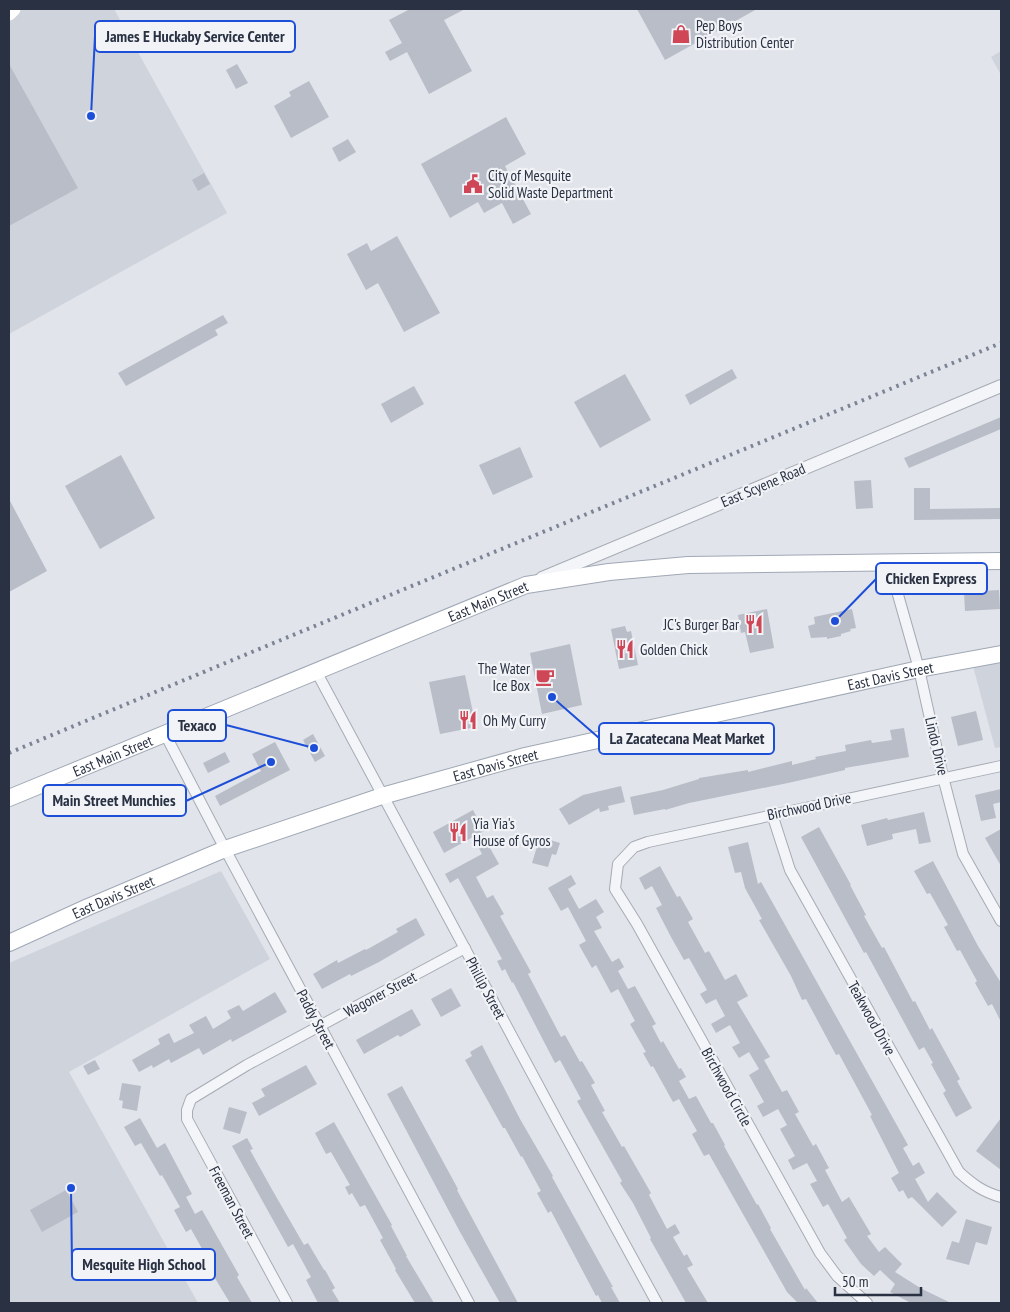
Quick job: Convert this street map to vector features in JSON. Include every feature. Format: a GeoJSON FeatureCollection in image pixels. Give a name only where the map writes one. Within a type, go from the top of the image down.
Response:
{"type":"FeatureCollection","features":[{"type":"Feature","properties":{"kind":"main road"},"geometry":{"type":"LineString","coordinates":[[9,13],[13,9]]}},
{"type":"Feature","properties":{"kind":"main road","name":"East Main Street"},"geometry":{"type":"LineString","coordinates":[[9,798],[526,585],[609,572],[688,565],[889,564],[1001,561]]}},
{"type":"Feature","properties":{"kind":"main road","name":"East Davis Street"},"geometry":{"type":"LineString","coordinates":[[9,943],[225,849],[382,796],[525,756],[919,669],[1001,654]]}},
{"type":"Feature","properties":{"kind":"street","name":"East Scyene Road"},"geometry":{"type":"LineString","coordinates":[[526,585],[1001,386]]}},
{"type":"Feature","properties":{"kind":"street","name":"Lindo Drive"},"geometry":{"type":"LineString","coordinates":[[889,564],[919,669],[963,854],[1001,921]]}},
{"type":"Feature","properties":{"kind":"street","name":"Phillip Street"},"geometry":{"type":"LineString","coordinates":[[316,671],[657,1303]]}},
{"type":"Feature","properties":{"kind":"street","name":"Paddy Street"},"geometry":{"type":"LineString","coordinates":[[165,734],[469,1303]]}},
{"type":"Feature","properties":{"kind":"street","name":"Birchwood Drive"},"geometry":{"type":"LineString","coordinates":[[623,859],[634,847],[648,842],[1001,766]]}},
{"type":"Feature","properties":{"kind":"street","name":"Teakwood Drive"},"geometry":{"type":"LineString","coordinates":[[772,814],[790,870],[959,1172],[974,1186],[988,1194],[1001,1197]]}},
{"type":"Feature","properties":{"kind":"street","name":"Birchwood Circle"},"geometry":{"type":"LineString","coordinates":[[623,859],[618,864],[615,888],[642,933],[820,1253],[837,1276],[867,1303]]}},
{"type":"Feature","properties":{"kind":"street","name":"Wagoner Street"},"geometry":{"type":"LineString","coordinates":[[191,1098],[247,1065],[464,948]]}},
{"type":"Feature","properties":{"kind":"street","name":"Freeman Street"},"geometry":{"type":"LineString","coordinates":[[191,1098],[187,1110],[187,1119],[287,1303]]}},
{"type":"Feature","properties":{"kind":"shaded area"},"geometry":{"type":"Polygon","coordinates":[[[20,9],[114,9],[227,213],[9,334],[9,20],[20,9]]]}},
{"type":"Feature","properties":{"kind":"shaded area"},"geometry":{"type":"Polygon","coordinates":[[[1001,51],[1001,75],[991,57],[1001,51]]]}},
{"type":"Feature","properties":{"kind":"shaded area"},"geometry":{"type":"Polygon","coordinates":[[[1001,659],[1001,747],[995,748],[973,666],[1001,659]]]}},
{"type":"Feature","properties":{"kind":"shaded area"},"geometry":{"type":"Polygon","coordinates":[[[221,871],[270,959],[69,1072],[198,1303],[9,1303],[9,963],[221,871]]]}},
{"type":"Feature","properties":{"kind":"building"},"geometry":{"type":"Polygon","coordinates":[[[410,9],[465,9],[444,20],[472,71],[429,94],[407,52],[390,61],[385,52],[402,43],[389,20],[410,9]]]}},
{"type":"Feature","properties":{"kind":"building","name":"Pep Boys Distribution Center"},"geometry":{"type":"Polygon","coordinates":[[[637,9],[757,9],[665,60],[637,9]]]}},
{"type":"Feature","properties":{"kind":"building"},"geometry":{"type":"Polygon","coordinates":[[[9,64],[78,188],[9,226],[9,64]]]}},
{"type":"Feature","properties":{"kind":"building"},"geometry":{"type":"Polygon","coordinates":[[[237,64],[248,83],[236,89],[226,70],[237,64]]]}},
{"type":"Feature","properties":{"kind":"building"},"geometry":{"type":"Polygon","coordinates":[[[309,81],[329,117],[291,138],[274,106],[291,96],[289,92],[309,81]]]}},
{"type":"Feature","properties":{"kind":"building","name":"City of Mesquite Solid Waste Department"},"geometry":{"type":"Polygon","coordinates":[[[506,117],[526,154],[505,166],[531,214],[513,224],[502,203],[484,213],[478,202],[450,218],[421,164],[506,117]]]}},
{"type":"Feature","properties":{"kind":"building"},"geometry":{"type":"Polygon","coordinates":[[[348,139],[356,152],[339,162],[332,148],[348,139]]]}},
{"type":"Feature","properties":{"kind":"building"},"geometry":{"type":"Polygon","coordinates":[[[204,173],[210,184],[198,191],[192,180],[204,173]]]}},
{"type":"Feature","properties":{"kind":"building"},"geometry":{"type":"Polygon","coordinates":[[[397,236],[440,313],[404,332],[378,283],[366,290],[347,254],[367,243],[371,251],[397,236]]]}},
{"type":"Feature","properties":{"kind":"building"},"geometry":{"type":"Polygon","coordinates":[[[223,315],[228,323],[215,330],[218,335],[126,386],[118,373],[223,315]]]}},
{"type":"Feature","properties":{"kind":"building"},"geometry":{"type":"Polygon","coordinates":[[[732,369],[737,378],[690,405],[685,395],[732,369]]]}},
{"type":"Feature","properties":{"kind":"building"},"geometry":{"type":"Polygon","coordinates":[[[625,374],[651,420],[600,448],[574,402],[625,374]]]}},
{"type":"Feature","properties":{"kind":"building"},"geometry":{"type":"Polygon","coordinates":[[[414,386],[424,404],[391,423],[381,404],[414,386]]]}},
{"type":"Feature","properties":{"kind":"building"},"geometry":{"type":"Polygon","coordinates":[[[1001,417],[1001,429],[909,468],[904,458],[1001,417]]]}},
{"type":"Feature","properties":{"kind":"building"},"geometry":{"type":"Polygon","coordinates":[[[520,447],[533,477],[493,495],[479,465],[520,447]]]}},
{"type":"Feature","properties":{"kind":"building"},"geometry":{"type":"Polygon","coordinates":[[[121,455],[155,518],[100,549],[65,486],[121,455]]]}},
{"type":"Feature","properties":{"kind":"building"},"geometry":{"type":"Polygon","coordinates":[[[871,480],[873,508],[856,509],[854,481],[871,480]]]}},
{"type":"Feature","properties":{"kind":"building"},"geometry":{"type":"Polygon","coordinates":[[[914,488],[930,488],[930,509],[1001,508],[1001,519],[914,520],[914,488]]]}},
{"type":"Feature","properties":{"kind":"building"},"geometry":{"type":"Polygon","coordinates":[[[9,499],[47,571],[9,592],[9,499]]]}},
{"type":"Feature","properties":{"kind":"building"},"geometry":{"type":"Polygon","coordinates":[[[999,590],[1000,609],[965,611],[964,592],[999,590]]]}},
{"type":"Feature","properties":{"kind":"building","name":"JC's Burger Bar"},"geometry":{"type":"Polygon","coordinates":[[[767,609],[774,648],[750,653],[745,632],[741,633],[738,615],[767,609]]]}},
{"type":"Feature","properties":{"kind":"building"},"geometry":{"type":"Polygon","coordinates":[[[852,609],[856,628],[850,629],[851,631],[841,634],[841,636],[827,639],[827,637],[811,638],[808,626],[815,624],[814,617],[852,609]]]}},
{"type":"Feature","properties":{"kind":"building","name":"Golden Chick"},"geometry":{"type":"Polygon","coordinates":[[[625,626],[627,632],[631,631],[638,665],[619,669],[611,629],[625,626]]]}},
{"type":"Feature","properties":{"kind":"building"},"geometry":{"type":"Polygon","coordinates":[[[570,644],[582,705],[542,714],[530,653],[570,644]]]}},
{"type":"Feature","properties":{"kind":"building"},"geometry":{"type":"Polygon","coordinates":[[[465,675],[476,727],[440,734],[429,682],[465,675]]]}},
{"type":"Feature","properties":{"kind":"building"},"geometry":{"type":"Polygon","coordinates":[[[976,711],[983,740],[958,746],[951,717],[976,711]]]}},
{"type":"Feature","properties":{"kind":"building"},"geometry":{"type":"Polygon","coordinates":[[[904,728],[909,757],[845,768],[845,770],[788,783],[634,815],[630,797],[663,790],[699,778],[748,770],[748,772],[792,761],[792,765],[816,759],[815,757],[846,751],[845,745],[871,740],[872,743],[892,740],[890,730],[904,728]]]}},
{"type":"Feature","properties":{"kind":"building"},"geometry":{"type":"Polygon","coordinates":[[[313,734],[325,756],[315,762],[303,740],[313,734]]]}},
{"type":"Feature","properties":{"kind":"building"},"geometry":{"type":"Polygon","coordinates":[[[275,742],[290,770],[220,806],[215,796],[261,771],[252,754],[275,742]]]}},
{"type":"Feature","properties":{"kind":"building"},"geometry":{"type":"Polygon","coordinates":[[[225,752],[230,762],[208,773],[203,763],[225,752]]]}},
{"type":"Feature","properties":{"kind":"building"},"geometry":{"type":"Polygon","coordinates":[[[621,786],[625,802],[608,806],[609,810],[600,812],[599,808],[569,825],[559,809],[583,795],[621,786]]]}},
{"type":"Feature","properties":{"kind":"building"},"geometry":{"type":"Polygon","coordinates":[[[1001,789],[1001,802],[993,804],[996,818],[981,821],[975,795],[1001,789]]]}},
{"type":"Feature","properties":{"kind":"building"},"geometry":{"type":"Polygon","coordinates":[[[473,810],[484,831],[481,832],[499,864],[476,877],[487,898],[493,895],[504,914],[500,916],[531,972],[528,974],[561,1037],[565,1035],[580,1062],[582,1061],[595,1083],[591,1085],[605,1111],[602,1112],[651,1193],[649,1195],[667,1229],[675,1224],[680,1233],[673,1237],[684,1256],[687,1254],[693,1265],[687,1268],[708,1303],[686,1303],[650,1239],[633,1203],[620,1183],[622,1181],[577,1101],[581,1099],[560,1060],[555,1063],[513,982],[505,969],[502,971],[497,961],[502,959],[458,878],[450,883],[445,874],[482,854],[473,837],[444,853],[433,832],[473,810]]]}},
{"type":"Feature","properties":{"kind":"building"},"geometry":{"type":"Polygon","coordinates":[[[924,812],[931,842],[919,844],[916,829],[892,834],[893,839],[867,846],[861,825],[887,818],[888,820],[924,812]]]}},
{"type":"Feature","properties":{"kind":"building"},"geometry":{"type":"Polygon","coordinates":[[[819,827],[851,885],[866,915],[864,916],[882,948],[884,947],[930,1030],[932,1028],[960,1079],[957,1081],[972,1108],[956,1117],[943,1093],[946,1091],[931,1064],[933,1063],[924,1047],[919,1050],[801,837],[819,827]]]}},
{"type":"Feature","properties":{"kind":"building"},"geometry":{"type":"Polygon","coordinates":[[[1001,829],[1001,866],[985,838],[1001,829]]]}},
{"type":"Feature","properties":{"kind":"building"},"geometry":{"type":"Polygon","coordinates":[[[540,837],[560,843],[556,855],[552,854],[548,867],[532,863],[540,837]]]}},
{"type":"Feature","properties":{"kind":"building"},"geometry":{"type":"Polygon","coordinates":[[[748,842],[758,884],[761,882],[908,1145],[903,1148],[913,1166],[919,1162],[925,1173],[915,1179],[928,1202],[937,1192],[957,1212],[942,1227],[912,1197],[908,1199],[903,1190],[899,1192],[891,1178],[899,1173],[870,1116],[872,1115],[839,1054],[836,1055],[806,999],[802,1000],[791,976],[759,920],[762,919],[745,888],[741,872],[735,873],[728,847],[748,842]]]}},
{"type":"Feature","properties":{"kind":"building"},"geometry":{"type":"Polygon","coordinates":[[[933,861],[978,946],[1001,983],[1001,1022],[992,1004],[988,1006],[960,950],[957,951],[944,927],[948,925],[930,893],[927,894],[914,871],[933,861]]]}},
{"type":"Feature","properties":{"kind":"building"},"geometry":{"type":"Polygon","coordinates":[[[660,866],[677,897],[680,896],[693,919],[688,922],[705,953],[709,951],[725,980],[736,974],[748,996],[737,1002],[770,1057],[764,1060],[782,1092],[787,1090],[799,1112],[795,1114],[813,1146],[816,1144],[829,1168],[825,1170],[842,1202],[849,1197],[871,1234],[867,1236],[879,1252],[885,1247],[902,1264],[895,1272],[922,1289],[951,1303],[911,1303],[890,1292],[895,1284],[880,1270],[874,1276],[861,1264],[844,1240],[847,1238],[828,1204],[823,1207],[810,1184],[817,1181],[807,1163],[793,1170],[788,1160],[795,1156],[780,1129],[787,1125],[778,1109],[763,1117],[757,1106],[764,1102],[749,1075],[759,1069],[749,1052],[739,1058],[732,1047],[740,1043],[730,1025],[716,1033],[711,1024],[725,1016],[716,999],[706,1004],[700,994],[707,990],[689,958],[684,960],[671,937],[656,908],[662,905],[652,886],[645,890],[639,878],[660,866]]]}},
{"type":"Feature","properties":{"kind":"building"},"geometry":{"type":"Polygon","coordinates":[[[571,875],[576,884],[568,889],[579,909],[596,899],[604,912],[596,917],[602,928],[594,931],[612,962],[619,958],[624,967],[618,971],[628,989],[635,986],[656,1024],[652,1026],[661,1043],[663,1041],[679,1069],[681,1068],[686,1077],[679,1081],[689,1099],[696,1096],[711,1123],[713,1123],[805,1290],[806,1288],[818,1303],[798,1303],[787,1292],[709,1154],[704,1156],[692,1134],[697,1131],[679,1099],[673,1102],[653,1066],[651,1067],[643,1053],[646,1052],[630,1024],[635,1021],[618,989],[611,993],[596,965],[592,968],[579,945],[586,941],[568,907],[561,911],[548,888],[571,875]]]}},
{"type":"Feature","properties":{"kind":"building"},"geometry":{"type":"Polygon","coordinates":[[[416,918],[425,935],[379,962],[351,976],[350,974],[322,989],[313,974],[337,960],[338,963],[366,950],[398,932],[396,929],[416,918]]]}},
{"type":"Feature","properties":{"kind":"building"},"geometry":{"type":"Polygon","coordinates":[[[451,988],[461,1006],[441,1017],[431,999],[451,988]]]}},
{"type":"Feature","properties":{"kind":"building"},"geometry":{"type":"Polygon","coordinates":[[[275,992],[287,1012],[232,1042],[231,1039],[203,1055],[199,1048],[171,1063],[169,1059],[153,1068],[152,1065],[139,1072],[132,1060],[160,1044],[158,1039],[169,1033],[174,1043],[194,1033],[189,1025],[206,1016],[213,1029],[231,1018],[227,1011],[239,1005],[243,1011],[275,992]]]}},
{"type":"Feature","properties":{"kind":"building"},"geometry":{"type":"Polygon","coordinates":[[[412,1009],[421,1025],[400,1037],[398,1035],[364,1054],[356,1040],[412,1009]]]}},
{"type":"Feature","properties":{"kind":"building"},"geometry":{"type":"Polygon","coordinates":[[[482,1045],[620,1303],[602,1303],[598,1295],[596,1296],[551,1211],[548,1213],[537,1193],[541,1191],[522,1156],[505,1128],[503,1128],[465,1060],[472,1056],[470,1052],[482,1045]]]}},
{"type":"Feature","properties":{"kind":"building"},"geometry":{"type":"Polygon","coordinates":[[[95,1060],[100,1069],[88,1075],[83,1066],[95,1060]]]}},
{"type":"Feature","properties":{"kind":"building"},"geometry":{"type":"Polygon","coordinates":[[[306,1065],[317,1084],[259,1116],[252,1103],[265,1096],[261,1089],[306,1065]]]}},
{"type":"Feature","properties":{"kind":"building"},"geometry":{"type":"Polygon","coordinates":[[[122,1083],[141,1086],[137,1111],[122,1108],[123,1101],[119,1100],[122,1083]]]}},
{"type":"Feature","properties":{"kind":"building"},"geometry":{"type":"Polygon","coordinates":[[[402,1086],[518,1303],[500,1303],[460,1232],[387,1094],[402,1086]]]}},
{"type":"Feature","properties":{"kind":"building"},"geometry":{"type":"Polygon","coordinates":[[[229,1107],[247,1112],[240,1134],[223,1129],[229,1107]]]}},
{"type":"Feature","properties":{"kind":"building"},"geometry":{"type":"Polygon","coordinates":[[[140,1118],[157,1148],[165,1143],[192,1194],[186,1197],[195,1214],[202,1210],[239,1275],[237,1277],[252,1303],[230,1303],[207,1265],[210,1263],[191,1229],[186,1232],[174,1210],[180,1207],[162,1175],[160,1176],[141,1143],[135,1146],[124,1127],[140,1118]]]}},
{"type":"Feature","properties":{"kind":"building"},"geometry":{"type":"Polygon","coordinates":[[[1001,1118],[1001,1170],[976,1151],[1001,1118]]]}},
{"type":"Feature","properties":{"kind":"building"},"geometry":{"type":"Polygon","coordinates":[[[334,1122],[392,1225],[406,1256],[434,1303],[415,1303],[395,1270],[380,1240],[383,1238],[365,1205],[360,1207],[352,1193],[349,1195],[345,1187],[350,1185],[331,1152],[326,1154],[315,1133],[334,1122]]]}},
{"type":"Feature","properties":{"kind":"building"},"geometry":{"type":"Polygon","coordinates":[[[247,1138],[253,1149],[250,1150],[274,1193],[304,1245],[308,1243],[325,1270],[335,1288],[332,1290],[340,1303],[318,1303],[306,1280],[311,1277],[293,1244],[288,1247],[232,1146],[247,1138]]]}},
{"type":"Feature","properties":{"kind":"building"},"geometry":{"type":"Polygon","coordinates":[[[66,1190],[78,1212],[42,1232],[30,1210],[66,1190]]]}},
{"type":"Feature","properties":{"kind":"building"},"geometry":{"type":"Polygon","coordinates":[[[966,1219],[992,1227],[987,1245],[976,1242],[969,1265],[946,1259],[952,1241],[959,1243],[966,1219]]]}},
{"type":"Feature","properties":{"kind":"railway"},"geometry":{"type":"LineString","coordinates":[[9,753],[1001,343]]}},
{"type":"Feature","properties":{"kind":"place","name":"Pep Boys Distribution Center"},"geometry":{"type":"Point","coordinates":[681,34]}},
{"type":"Feature","properties":{"kind":"place","name":"James E Huckaby Service Center"},"geometry":{"type":"Point","coordinates":[91,116]}},
{"type":"Feature","properties":{"kind":"place","name":"City of Mesquite Solid Waste Department"},"geometry":{"type":"Point","coordinates":[473,184]}},
{"type":"Feature","properties":{"kind":"place","name":"Chicken Express"},"geometry":{"type":"Point","coordinates":[835,621]}},
{"type":"Feature","properties":{"kind":"place","name":"JC's Burger Bar"},"geometry":{"type":"Point","coordinates":[754,624]}},
{"type":"Feature","properties":{"kind":"place","name":"Golden Chick"},"geometry":{"type":"Point","coordinates":[625,649]}},
{"type":"Feature","properties":{"kind":"place","name":"The Water Ice Box"},"geometry":{"type":"Point","coordinates":[545,677]}},
{"type":"Feature","properties":{"kind":"place","name":"La Zacatecana Meat Market"},"geometry":{"type":"Point","coordinates":[552,697]}},
{"type":"Feature","properties":{"kind":"place","name":"Oh My Curry"},"geometry":{"type":"Point","coordinates":[468,720]}},
{"type":"Feature","properties":{"kind":"place","name":"Texaco"},"geometry":{"type":"Point","coordinates":[314,748]}},
{"type":"Feature","properties":{"kind":"place","name":"Main Street Munchies"},"geometry":{"type":"Point","coordinates":[271,762]}},
{"type":"Feature","properties":{"kind":"place","name":"Yia Yia's House of Gyros"},"geometry":{"type":"Point","coordinates":[458,832]}},
{"type":"Feature","properties":{"kind":"place","name":"Mesquite High School"},"geometry":{"type":"Point","coordinates":[71,1188]}}]}
